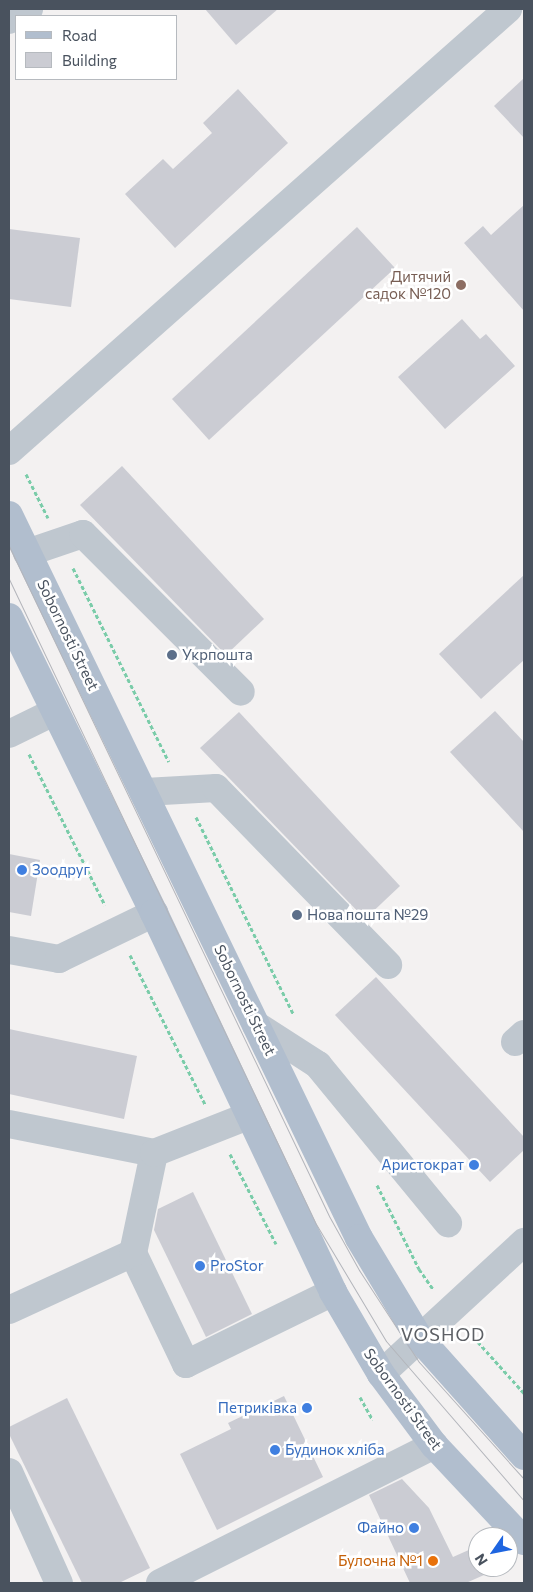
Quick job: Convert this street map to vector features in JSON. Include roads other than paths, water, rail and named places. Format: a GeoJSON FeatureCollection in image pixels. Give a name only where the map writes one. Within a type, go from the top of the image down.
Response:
{"type":"FeatureCollection","features":[{"type":"Feature","properties":{"kind":"main road","name":"Sobornosti Street"},"geometry":{"type":"LineString","coordinates":[[9,516],[146,792],[359,1238],[419,1338],[524,1456]]}},
{"type":"Feature","properties":{"kind":"main road","name":"Sobornosti Street"},"geometry":{"type":"LineString","coordinates":[[9,618],[154,913],[248,1116],[333,1292],[381,1374],[434,1445],[524,1541]]}},
{"type":"Feature","properties":{"kind":"street"},"geometry":{"type":"LineString","coordinates":[[11,449],[508,9]]}},
{"type":"Feature","properties":{"kind":"street"},"geometry":{"type":"LineString","coordinates":[[27,553],[83,534],[241,692]]}},
{"type":"Feature","properties":{"kind":"street"},"geometry":{"type":"LineString","coordinates":[[13,732],[54,712]]}},
{"type":"Feature","properties":{"kind":"street"},"geometry":{"type":"LineString","coordinates":[[146,792],[216,788],[388,965]]}},
{"type":"Feature","properties":{"kind":"street"},"geometry":{"type":"LineString","coordinates":[[9,950],[59,959],[154,913]]}},
{"type":"Feature","properties":{"kind":"street"},"geometry":{"type":"LineString","coordinates":[[256,1025],[318,1066],[448,1223]]}},
{"type":"Feature","properties":{"kind":"street"},"geometry":{"type":"LineString","coordinates":[[9,1124],[154,1153],[248,1116]]}},
{"type":"Feature","properties":{"kind":"street"},"geometry":{"type":"LineString","coordinates":[[154,1153],[133,1253],[186,1364],[333,1292]]}},
{"type":"Feature","properties":{"kind":"street"},"geometry":{"type":"LineString","coordinates":[[381,1374],[524,1242]]}},
{"type":"Feature","properties":{"kind":"street"},"geometry":{"type":"LineString","coordinates":[[9,1310],[133,1253]]}},
{"type":"Feature","properties":{"kind":"street"},"geometry":{"type":"LineString","coordinates":[[160,1583],[434,1445]]}},
{"type":"Feature","properties":{"kind":"street"},"geometry":{"type":"LineString","coordinates":[[9,1472],[59,1583]]}},
{"type":"Feature","properties":{"kind":"tram line"},"geometry":{"type":"LineString","coordinates":[[9,546],[329,1216],[359,1270],[419,1362],[524,1479]]}},
{"type":"Feature","properties":{"kind":"tram line"},"geometry":{"type":"LineString","coordinates":[[9,579],[316,1224],[386,1341],[524,1501]]}},
{"type":"Feature","properties":{"kind":"place","name":"Дитячий садок №120"},"geometry":{"type":"Point","coordinates":[461,285]}},
{"type":"Feature","properties":{"kind":"place","name":"Укрпошта"},"geometry":{"type":"Point","coordinates":[172,655]}},
{"type":"Feature","properties":{"kind":"place","name":"Зоодруг"},"geometry":{"type":"Point","coordinates":[22,870]}},
{"type":"Feature","properties":{"kind":"place","name":"Нова пошта №29"},"geometry":{"type":"Point","coordinates":[297,915]}},
{"type":"Feature","properties":{"kind":"place","name":"Аристократ"},"geometry":{"type":"Point","coordinates":[474,1165]}},
{"type":"Feature","properties":{"kind":"place","name":"ProStor"},"geometry":{"type":"Point","coordinates":[200,1266]}},
{"type":"Feature","properties":{"kind":"place","name":"Петриківка"},"geometry":{"type":"Point","coordinates":[307,1408]}},
{"type":"Feature","properties":{"kind":"place","name":"Будинок хліба"},"geometry":{"type":"Point","coordinates":[275,1450]}},
{"type":"Feature","properties":{"kind":"place","name":"Файно"},"geometry":{"type":"Point","coordinates":[414,1528]}},
{"type":"Feature","properties":{"kind":"place","name":"Булочна №1"},"geometry":{"type":"Point","coordinates":[433,1561]}},
{"type":"Feature","properties":{"kind":"district","name":"VOSHOD"},"geometry":{"type":"Point","coordinates":[443,1334]}}]}
